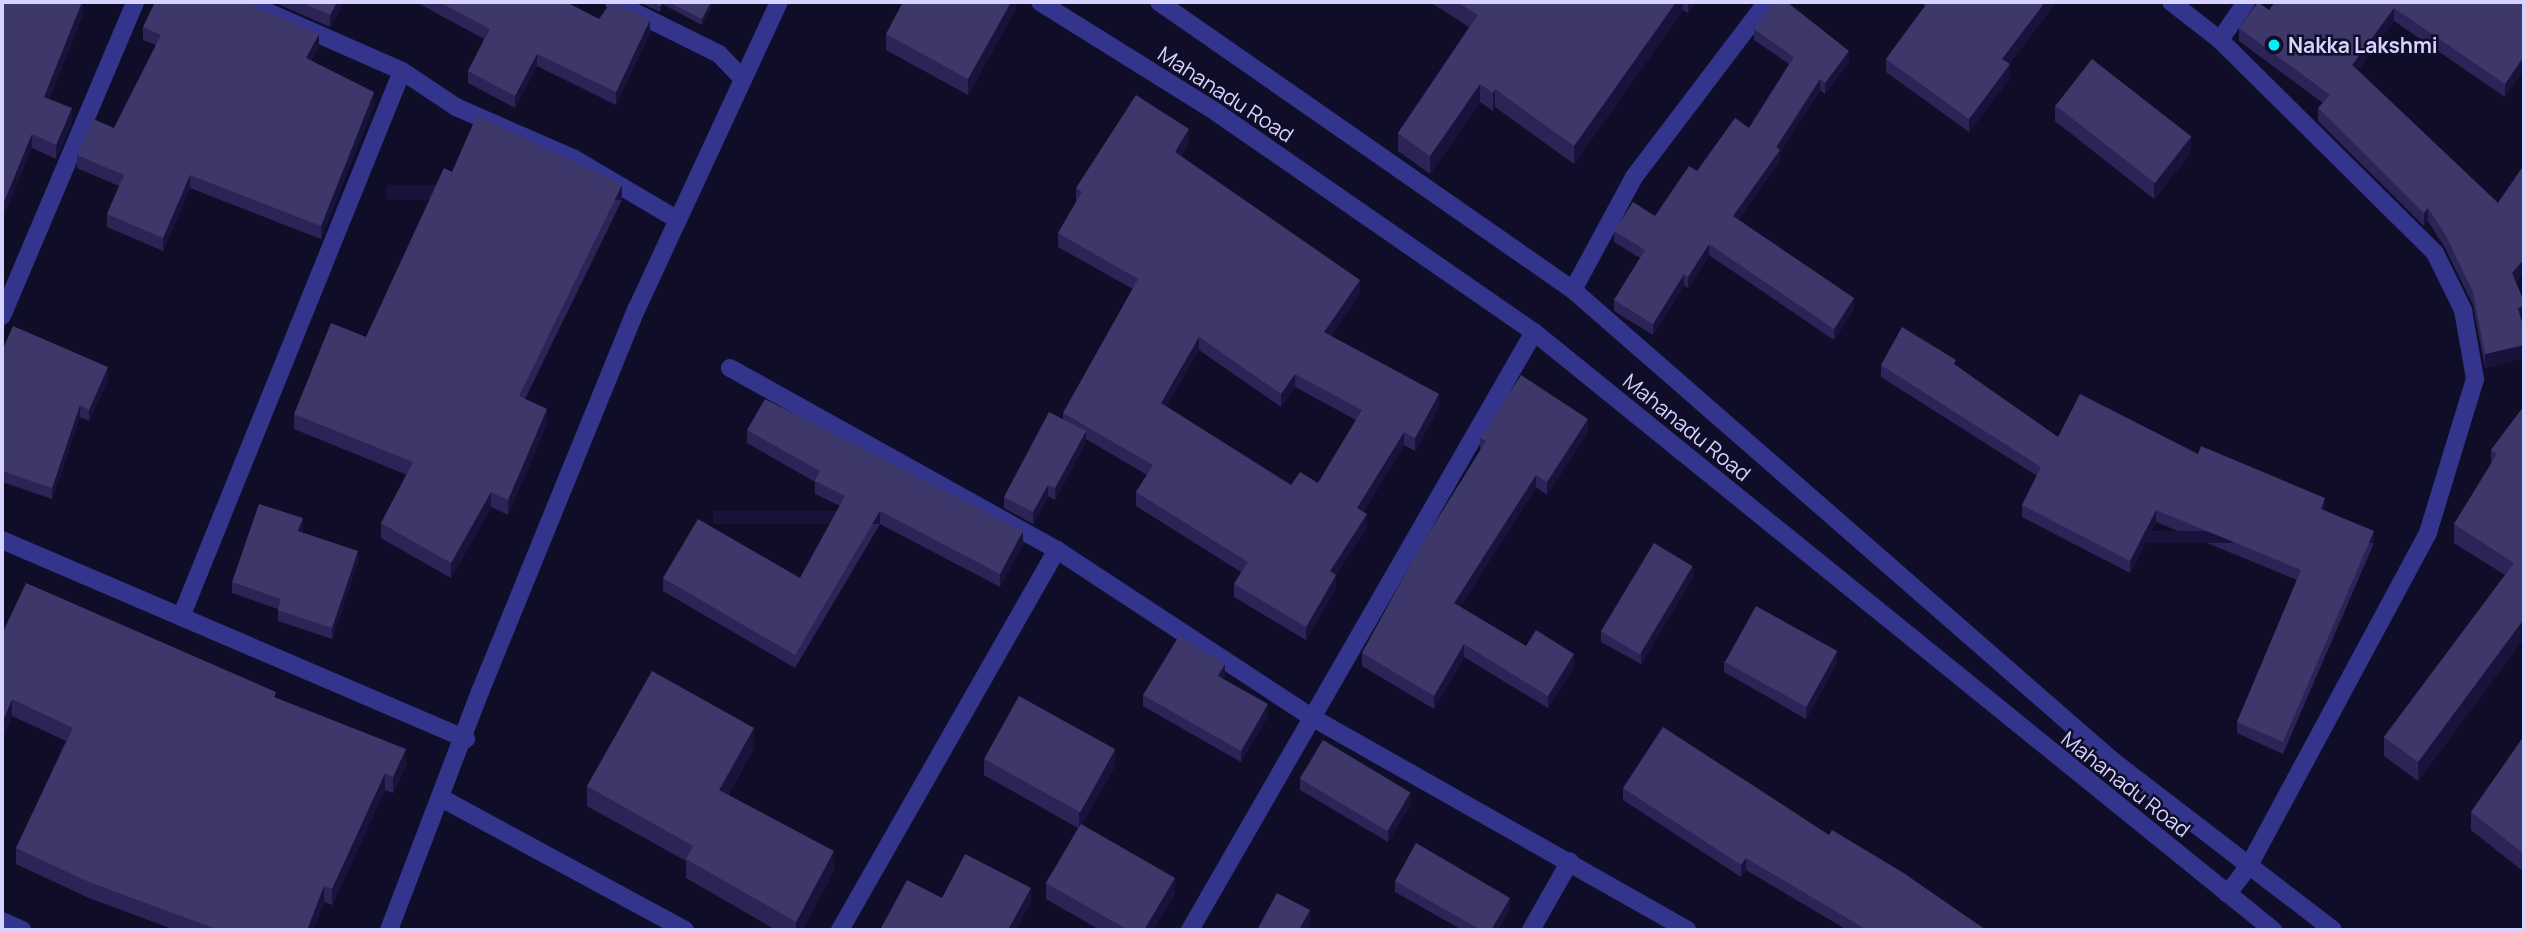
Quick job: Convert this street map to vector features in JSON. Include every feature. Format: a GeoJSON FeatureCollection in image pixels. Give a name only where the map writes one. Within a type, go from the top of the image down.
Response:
{"type":"FeatureCollection","features":[{"type":"Feature","properties":{"kind":"street"},"geometry":{"type":"LineString","coordinates":[[2,316],[135,2]]}},
{"type":"Feature","properties":{"kind":"street"},"geometry":{"type":"LineString","coordinates":[[245,2],[402,71],[456,107],[573,158],[678,220]]}},
{"type":"Feature","properties":{"kind":"street"},"geometry":{"type":"LineString","coordinates":[[614,2],[719,54],[743,79]]}},
{"type":"Feature","properties":{"kind":"street"},"geometry":{"type":"LineString","coordinates":[[389,930],[443,799],[548,526],[678,220],[779,2]]}},
{"type":"Feature","properties":{"kind":"street","name":"Mahanadu Road"},"geometry":{"type":"LineString","coordinates":[[1040,2],[1216,112],[1534,332],[2273,930]]}},
{"type":"Feature","properties":{"kind":"street","name":"Mahanadu Road"},"geometry":{"type":"LineString","coordinates":[[1159,2],[1573,290],[2113,761],[2333,930]]}},
{"type":"Feature","properties":{"kind":"street"},"geometry":{"type":"LineString","coordinates":[[1573,290],[1634,177],[1767,2]]}},
{"type":"Feature","properties":{"kind":"street"},"geometry":{"type":"LineString","coordinates":[[2171,2],[2220,40],[2435,253],[2463,310],[2474,379],[2428,533],[2248,867],[2228,894]]}},
{"type":"Feature","properties":{"kind":"street"},"geometry":{"type":"LineString","coordinates":[[2220,40],[2246,2]]}},
{"type":"Feature","properties":{"kind":"street"},"geometry":{"type":"LineString","coordinates":[[181,617],[402,71]]}},
{"type":"Feature","properties":{"kind":"street"},"geometry":{"type":"LineString","coordinates":[[1190,930],[1534,332]]}},
{"type":"Feature","properties":{"kind":"street"},"geometry":{"type":"LineString","coordinates":[[730,368],[1057,550],[1313,718],[1570,861],[1687,930]]}},
{"type":"Feature","properties":{"kind":"street"},"geometry":{"type":"LineString","coordinates":[[2,540],[466,739]]}},
{"type":"Feature","properties":{"kind":"street"},"geometry":{"type":"LineString","coordinates":[[840,930],[1057,550]]}},
{"type":"Feature","properties":{"kind":"street"},"geometry":{"type":"LineString","coordinates":[[443,799],[685,930]]}},
{"type":"Feature","properties":{"kind":"street"},"geometry":{"type":"LineString","coordinates":[[1531,930],[1570,861]]}},
{"type":"Feature","properties":{"kind":"street"},"geometry":{"type":"LineString","coordinates":[[2,921],[22,930]]}},
{"type":"Feature","properties":{"kind":"building"},"geometry":{"type":"Polygon","coordinates":[[[2,2],[82,2],[44,97],[72,108],[56,145],[32,134],[2,207],[2,2]]]}},
{"type":"Feature","properties":{"kind":"building"},"geometry":{"type":"Polygon","coordinates":[[[155,2],[245,2],[319,34],[306,58],[374,92],[321,226],[190,175],[163,238],[107,214],[124,175],[77,155],[93,119],[114,128],[161,35],[143,27],[155,2]]]}},
{"type":"Feature","properties":{"kind":"building"},"geometry":{"type":"Polygon","coordinates":[[[301,2],[337,2],[330,15],[301,2]]]}},
{"type":"Feature","properties":{"kind":"building"},"geometry":{"type":"Polygon","coordinates":[[[439,2],[566,2],[599,19],[613,2],[650,20],[616,92],[537,54],[515,96],[468,71],[490,29],[439,2]]]}},
{"type":"Feature","properties":{"kind":"building"},"geometry":{"type":"Polygon","coordinates":[[[668,2],[711,2],[702,19],[668,2]]]}},
{"type":"Feature","properties":{"kind":"building"},"geometry":{"type":"Polygon","coordinates":[[[903,2],[1011,2],[968,79],[886,34],[903,2]]]}},
{"type":"Feature","properties":{"kind":"building"},"geometry":{"type":"Polygon","coordinates":[[[1457,2],[1676,2],[1574,146],[1495,89],[1493,93],[1480,84],[1430,156],[1398,133],[1478,15],[1457,2]]]}},
{"type":"Feature","properties":{"kind":"building"},"geometry":{"type":"Polygon","coordinates":[[[1774,2],[1787,2],[1849,51],[1825,83],[1820,79],[1776,147],[1780,150],[1733,216],[1854,298],[1834,329],[1709,244],[1688,277],[1684,274],[1653,324],[1614,300],[1645,250],[1614,231],[1633,202],[1655,216],[1689,166],[1697,171],[1735,118],[1749,128],[1794,57],[1754,29],[1774,2]]]}},
{"type":"Feature","properties":{"kind":"building"},"geometry":{"type":"Polygon","coordinates":[[[1928,2],[2045,2],[2002,59],[2010,64],[1969,119],[1886,59],[1928,2]]]}},
{"type":"Feature","properties":{"kind":"building"},"geometry":{"type":"Polygon","coordinates":[[[2258,2],[2269,10],[2275,2],[2524,2],[2524,56],[2505,84],[2394,8],[2352,65],[2498,203],[2524,165],[2524,259],[2512,273],[2524,302],[2524,306],[2518,308],[2524,330],[2524,345],[2485,354],[2473,292],[2445,234],[2428,208],[2424,213],[2318,108],[2330,95],[2239,28],[2258,2]]]}},
{"type":"Feature","properties":{"kind":"building"},"geometry":{"type":"Polygon","coordinates":[[[2092,59],[2191,137],[2155,183],[2056,105],[2092,59]]]}},
{"type":"Feature","properties":{"kind":"building"},"geometry":{"type":"Polygon","coordinates":[[[1136,95],[1189,129],[1175,152],[1360,280],[1324,332],[1439,394],[1415,438],[1404,432],[1357,508],[1367,514],[1330,571],[1336,575],[1306,627],[1234,584],[1248,562],[1136,492],[1153,465],[1063,413],[1138,279],[1058,233],[1082,192],[1076,188],[1136,95]],[[1199,337],[1161,403],[1291,485],[1300,472],[1318,483],[1362,410],[1295,374],[1281,394],[1199,337]]]}},
{"type":"Feature","properties":{"kind":"building"},"geometry":{"type":"Polygon","coordinates":[[[477,115],[622,185],[519,396],[547,409],[508,500],[491,492],[451,563],[381,523],[413,462],[294,414],[331,323],[366,337],[444,168],[452,172],[477,115]]]}},
{"type":"Feature","properties":{"kind":"building"},"geometry":{"type":"Polygon","coordinates":[[[13,326],[108,367],[89,410],[80,405],[52,488],[2,471],[2,351],[13,326]]]}},
{"type":"Feature","properties":{"kind":"building"},"geometry":{"type":"Polygon","coordinates":[[[1902,327],[1956,360],[1954,364],[2058,437],[2080,394],[2198,454],[2201,446],[2325,498],[2321,509],[2374,531],[2283,742],[2237,722],[2301,570],[2156,510],[2130,561],[2022,505],[2041,467],[1881,365],[1902,327]]]}},
{"type":"Feature","properties":{"kind":"building"},"geometry":{"type":"Polygon","coordinates":[[[1521,375],[1588,419],[1547,482],[1536,475],[1454,603],[1526,646],[1536,630],[1574,654],[1548,696],[1464,644],[1434,696],[1362,653],[1420,547],[1486,441],[1480,438],[1521,375]]]}},
{"type":"Feature","properties":{"kind":"building"},"geometry":{"type":"Polygon","coordinates":[[[765,399],[1023,531],[1000,574],[880,511],[795,655],[663,578],[698,519],[800,578],[845,496],[815,481],[820,471],[747,430],[765,399]]]}},
{"type":"Feature","properties":{"kind":"building"},"geometry":{"type":"Polygon","coordinates":[[[2524,406],[2524,619],[2418,762],[2384,737],[2514,563],[2454,524],[2497,454],[2491,450],[2524,406]]]}},
{"type":"Feature","properties":{"kind":"building"},"geometry":{"type":"Polygon","coordinates":[[[1049,412],[1086,431],[1055,488],[1048,485],[1033,512],[1004,497],[1049,412]]]}},
{"type":"Feature","properties":{"kind":"building"},"geometry":{"type":"Polygon","coordinates":[[[259,504],[303,518],[298,531],[358,551],[332,628],[278,610],[281,599],[232,582],[259,504]]]}},
{"type":"Feature","properties":{"kind":"building"},"geometry":{"type":"Polygon","coordinates":[[[1654,543],[1693,566],[1640,654],[1601,631],[1654,543]]]}},
{"type":"Feature","properties":{"kind":"building"},"geometry":{"type":"Polygon","coordinates":[[[26,583],[276,692],[274,697],[406,749],[393,777],[385,773],[332,889],[324,886],[307,930],[219,930],[89,882],[16,848],[73,728],[12,699],[2,724],[2,634],[26,583]]]}},
{"type":"Feature","properties":{"kind":"building"},"geometry":{"type":"Polygon","coordinates":[[[1756,606],[1837,651],[1806,707],[1725,662],[1756,606]]]}},
{"type":"Feature","properties":{"kind":"building"},"geometry":{"type":"Polygon","coordinates":[[[1179,636],[1225,664],[1218,676],[1268,704],[1241,751],[1143,695],[1179,636]]]}},
{"type":"Feature","properties":{"kind":"building"},"geometry":{"type":"Polygon","coordinates":[[[652,671],[754,728],[719,790],[834,851],[796,922],[686,859],[693,846],[587,786],[652,671]]]}},
{"type":"Feature","properties":{"kind":"building"},"geometry":{"type":"Polygon","coordinates":[[[1019,696],[1115,749],[1080,812],[984,759],[1019,696]]]}},
{"type":"Feature","properties":{"kind":"building"},"geometry":{"type":"Polygon","coordinates":[[[1663,727],[1829,835],[1832,830],[1902,872],[1986,930],[1867,930],[1746,858],[1741,865],[1623,788],[1663,727]]]}},
{"type":"Feature","properties":{"kind":"building"},"geometry":{"type":"Polygon","coordinates":[[[2524,736],[2524,854],[2471,812],[2524,736]]]}},
{"type":"Feature","properties":{"kind":"building"},"geometry":{"type":"Polygon","coordinates":[[[1323,740],[1410,793],[1387,831],[1300,779],[1323,740]]]}},
{"type":"Feature","properties":{"kind":"building"},"geometry":{"type":"Polygon","coordinates":[[[1081,824],[1175,878],[1144,930],[1128,930],[1046,883],[1081,824]]]}},
{"type":"Feature","properties":{"kind":"building"},"geometry":{"type":"Polygon","coordinates":[[[1416,843],[1510,898],[1491,930],[1481,930],[1395,881],[1416,843]]]}},
{"type":"Feature","properties":{"kind":"building"},"geometry":{"type":"Polygon","coordinates":[[[965,854],[1031,888],[1008,930],[880,930],[907,880],[942,898],[965,854]]]}},
{"type":"Feature","properties":{"kind":"building"},"geometry":{"type":"Polygon","coordinates":[[[1277,893],[1310,910],[1299,930],[1257,930],[1277,893]]]}},
{"type":"Feature","properties":{"kind":"place","name":"Nakka Lakshmi"},"geometry":{"type":"Point","coordinates":[2274,45]}}]}
